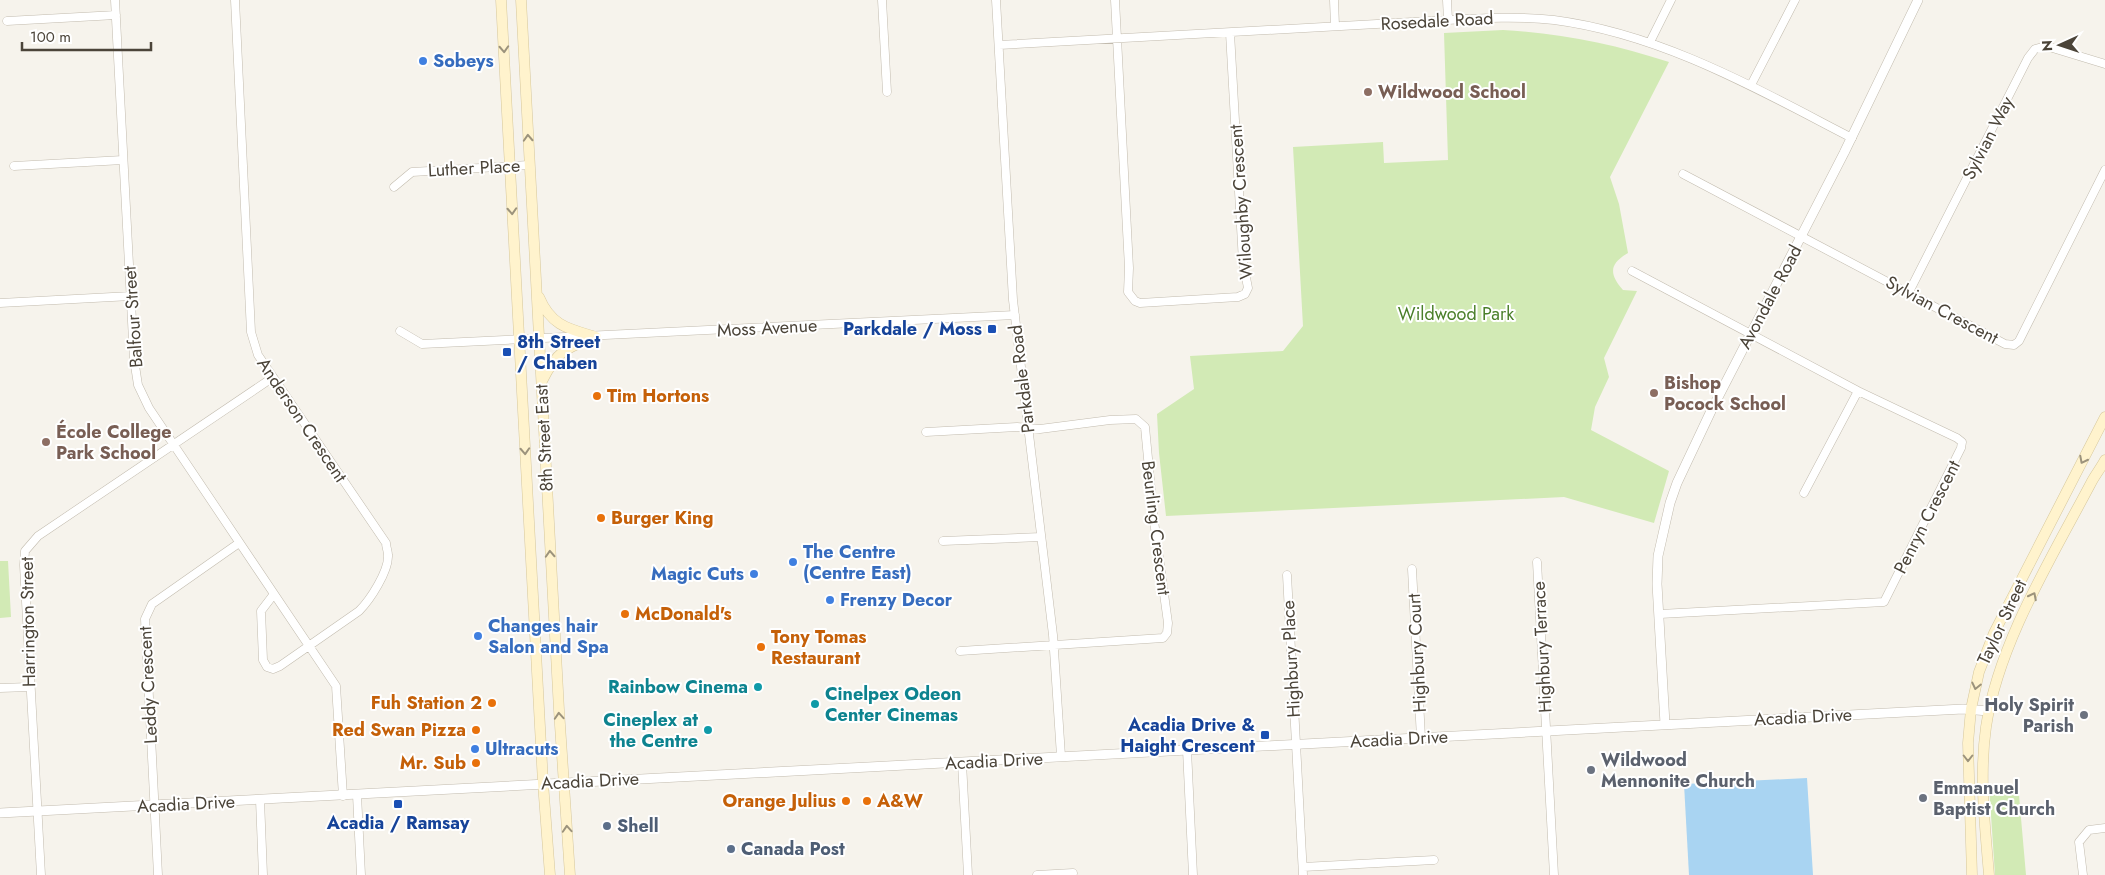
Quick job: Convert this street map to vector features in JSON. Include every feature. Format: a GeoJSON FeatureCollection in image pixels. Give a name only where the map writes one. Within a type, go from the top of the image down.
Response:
{"type":"FeatureCollection","features":[{"type":"Feature","properties":{"kind":"main road","name":"8th Street East"},"geometry":{"type":"LineString","coordinates":[[501,0],[543,783],[550,875]]}},
{"type":"Feature","properties":{"kind":"main road","name":"8th Street East"},"geometry":{"type":"LineString","coordinates":[[521,0],[570,875]]}},
{"type":"Feature","properties":{"kind":"main road"},"geometry":{"type":"LineString","coordinates":[[537,292],[543,308],[555,322],[596,337]]}},
{"type":"Feature","properties":{"kind":"main road"},"geometry":{"type":"LineString","coordinates":[[542,382],[553,360],[560,353],[572,345],[596,337]]}},
{"type":"Feature","properties":{"kind":"main road","name":"Taylor Street"},"geometry":{"type":"LineString","coordinates":[[1972,875],[1968,763],[1971,710],[1979,672],[1994,633],[2105,417]]}},
{"type":"Feature","properties":{"kind":"main road","name":"Taylor Street"},"geometry":{"type":"LineString","coordinates":[[1989,875],[1982,772],[1989,711],[1998,677],[2011,639],[2084,496],[2104,462]]}},
{"type":"Feature","properties":{"kind":"street","name":"Balfour Street"},"geometry":{"type":"LineString","coordinates":[[115,0],[134,359],[138,385],[149,408],[336,686],[343,796]]}},
{"type":"Feature","properties":{"kind":"street","name":"Anderson Crescent"},"geometry":{"type":"LineString","coordinates":[[235,0],[251,332],[258,355],[272,378],[386,543],[388,556],[385,570],[367,603],[309,645]]}},
{"type":"Feature","properties":{"kind":"street"},"geometry":{"type":"LineString","coordinates":[[882,0],[887,92]]}},
{"type":"Feature","properties":{"kind":"street","name":"Parkdale Road"},"geometry":{"type":"LineString","coordinates":[[996,0],[1015,314],[1054,645],[1061,756]]}},
{"type":"Feature","properties":{"kind":"street","name":"Wiloughby Crescent"},"geometry":{"type":"LineString","coordinates":[[1115,0],[1129,268],[1128,292],[1131,298],[1140,303],[1238,298],[1245,294],[1248,288],[1243,262],[1230,33]]}},
{"type":"Feature","properties":{"kind":"street"},"geometry":{"type":"LineString","coordinates":[[1334,0],[1335,26]]}},
{"type":"Feature","properties":{"kind":"street"},"geometry":{"type":"LineString","coordinates":[[1447,0],[1448,20]]}},
{"type":"Feature","properties":{"kind":"street"},"geometry":{"type":"LineString","coordinates":[[1650,42],[1671,0]]}},
{"type":"Feature","properties":{"kind":"street"},"geometry":{"type":"LineString","coordinates":[[1751,85],[1795,0]]}},
{"type":"Feature","properties":{"kind":"street","name":"Avondale Road"},"geometry":{"type":"LineString","coordinates":[[1665,724],[1658,556],[1666,513],[1684,467],[1750,333],[1884,75],[1918,0]]}},
{"type":"Feature","properties":{"kind":"street"},"geometry":{"type":"LineString","coordinates":[[7,21],[116,15]]}},
{"type":"Feature","properties":{"kind":"street","name":"Rosedale Road"},"geometry":{"type":"LineString","coordinates":[[999,45],[1509,17],[1554,20],[1650,42],[1751,85],[1852,138]]}},
{"type":"Feature","properties":{"kind":"street","name":"Sylvian Way"},"geometry":{"type":"LineString","coordinates":[[1910,292],[2028,58],[2035,50],[2046,46],[2105,64]]}},
{"type":"Feature","properties":{"kind":"street"},"geometry":{"type":"LineString","coordinates":[[14,166],[123,160]]}},
{"type":"Feature","properties":{"kind":"street","name":"Luther Place"},"geometry":{"type":"LineString","coordinates":[[394,188],[412,172],[529,166]]}},
{"type":"Feature","properties":{"kind":"street","name":"Sylvian Crescent"},"geometry":{"type":"LineString","coordinates":[[1683,174],[1910,292],[2005,344],[2014,345],[2019,341],[2105,170]]}},
{"type":"Feature","properties":{"kind":"street","name":"Penryn Crescent"},"geometry":{"type":"LineString","coordinates":[[1632,271],[1858,391],[1962,442],[1961,448],[1884,602],[1660,614]]}},
{"type":"Feature","properties":{"kind":"street"},"geometry":{"type":"LineString","coordinates":[[0,303],[131,296]]}},
{"type":"Feature","properties":{"kind":"street","name":"Moss Avenue"},"geometry":{"type":"LineString","coordinates":[[400,331],[422,344],[596,337],[1015,314]]}},
{"type":"Feature","properties":{"kind":"street","name":"Harrington Street"},"geometry":{"type":"LineString","coordinates":[[42,875],[30,687],[24,565],[25,551],[38,536],[272,378]]}},
{"type":"Feature","properties":{"kind":"street"},"geometry":{"type":"LineString","coordinates":[[1804,493],[1858,391]]}},
{"type":"Feature","properties":{"kind":"street","name":"Beurling Crescent"},"geometry":{"type":"LineString","coordinates":[[1029,428],[1040,429],[1110,420],[1136,419],[1145,427],[1154,521],[1168,623],[1164,638],[1054,645]]}},
{"type":"Feature","properties":{"kind":"street"},"geometry":{"type":"LineString","coordinates":[[926,432],[1029,428]]}},
{"type":"Feature","properties":{"kind":"street"},"geometry":{"type":"LineString","coordinates":[[943,541],[1041,537]]}},
{"type":"Feature","properties":{"kind":"street","name":"Leddy Crescent"},"geometry":{"type":"LineString","coordinates":[[158,875],[144,620],[152,604],[239,543]]}},
{"type":"Feature","properties":{"kind":"street","name":"Highbury Terrace"},"geometry":{"type":"LineString","coordinates":[[1537,562],[1554,875]]}},
{"type":"Feature","properties":{"kind":"street","name":"Highbury Court"},"geometry":{"type":"LineString","coordinates":[[1412,569],[1421,738]]}},
{"type":"Feature","properties":{"kind":"street","name":"Highbury Place"},"geometry":{"type":"LineString","coordinates":[[1287,575],[1303,871]]}},
{"type":"Feature","properties":{"kind":"street"},"geometry":{"type":"LineString","coordinates":[[274,594],[261,611],[264,664],[273,669],[309,645]]}},
{"type":"Feature","properties":{"kind":"street"},"geometry":{"type":"LineString","coordinates":[[960,651],[1054,645]]}},
{"type":"Feature","properties":{"kind":"street"},"geometry":{"type":"LineString","coordinates":[[0,688],[30,687]]}},
{"type":"Feature","properties":{"kind":"street","name":"Acadia Drive"},"geometry":{"type":"LineString","coordinates":[[0,813],[343,796],[543,783],[1546,732],[1665,724],[1971,710],[1989,711]]}},
{"type":"Feature","properties":{"kind":"street"},"geometry":{"type":"LineString","coordinates":[[1187,750],[1193,875]]}},
{"type":"Feature","properties":{"kind":"street"},"geometry":{"type":"LineString","coordinates":[[962,763],[968,875]]}},
{"type":"Feature","properties":{"kind":"street"},"geometry":{"type":"LineString","coordinates":[[357,795],[362,875]]}},
{"type":"Feature","properties":{"kind":"street"},"geometry":{"type":"LineString","coordinates":[[260,800],[263,875]]}},
{"type":"Feature","properties":{"kind":"street"},"geometry":{"type":"LineString","coordinates":[[2083,875],[2079,842],[2088,830],[2105,828]]}},
{"type":"Feature","properties":{"kind":"street"},"geometry":{"type":"LineString","coordinates":[[1303,871],[1434,860]]}},
{"type":"Feature","properties":{"kind":"street"},"geometry":{"type":"LineString","coordinates":[[1037,875],[1073,873]]}},
{"type":"Feature","properties":{"kind":"green space","name":"Wildwood Park"},"geometry":{"type":"Polygon","coordinates":[[[1503,30],[1525,31],[1587,40],[1669,62],[1610,177],[1619,204],[1628,253],[1614,265],[1613,274],[1623,290],[1637,291],[1604,358],[1609,377],[1595,407],[1591,430],[1669,471],[1654,523],[1564,497],[1166,516],[1157,414],[1194,389],[1190,356],[1283,351],[1303,326],[1293,147],[1383,142],[1384,163],[1448,160],[1444,33],[1503,30]]]}},
{"type":"Feature","properties":{"kind":"green space"},"geometry":{"type":"Polygon","coordinates":[[[0,561],[8,561],[11,617],[0,618],[0,561]]]}},
{"type":"Feature","properties":{"kind":"green space"},"geometry":{"type":"Polygon","coordinates":[[[2018,784],[2026,875],[1995,875],[1989,785],[2018,784]]]}},
{"type":"Feature","properties":{"kind":"water"},"geometry":{"type":"Polygon","coordinates":[[[1807,778],[1813,875],[1689,875],[1684,784],[1807,778]]]}},
{"type":"Feature","properties":{"kind":"place","name":"Sobeys"},"geometry":{"type":"Point","coordinates":[423,61]}},
{"type":"Feature","properties":{"kind":"place","name":"Wildwood School"},"geometry":{"type":"Point","coordinates":[1368,92]}},
{"type":"Feature","properties":{"kind":"place","name":"Parkdale / Moss"},"geometry":{"type":"Point","coordinates":[992,329]}},
{"type":"Feature","properties":{"kind":"place","name":"8th Street / Chaben"},"geometry":{"type":"Point","coordinates":[507,352]}},
{"type":"Feature","properties":{"kind":"place","name":"Bishop Pocock School"},"geometry":{"type":"Point","coordinates":[1654,393]}},
{"type":"Feature","properties":{"kind":"place","name":"Tim Hortons"},"geometry":{"type":"Point","coordinates":[597,396]}},
{"type":"Feature","properties":{"kind":"place","name":"École College Park School"},"geometry":{"type":"Point","coordinates":[46,442]}},
{"type":"Feature","properties":{"kind":"place","name":"Burger King"},"geometry":{"type":"Point","coordinates":[601,518]}},
{"type":"Feature","properties":{"kind":"place","name":"The Centre (Centre East)"},"geometry":{"type":"Point","coordinates":[793,562]}},
{"type":"Feature","properties":{"kind":"place","name":"Magic Cuts"},"geometry":{"type":"Point","coordinates":[754,574]}},
{"type":"Feature","properties":{"kind":"place","name":"Frenzy Decor"},"geometry":{"type":"Point","coordinates":[830,600]}},
{"type":"Feature","properties":{"kind":"place","name":"McDonald's"},"geometry":{"type":"Point","coordinates":[625,614]}},
{"type":"Feature","properties":{"kind":"place","name":"Changes hair Salon and Spa"},"geometry":{"type":"Point","coordinates":[478,636]}},
{"type":"Feature","properties":{"kind":"place","name":"Tony Tomas Restaurant"},"geometry":{"type":"Point","coordinates":[761,647]}},
{"type":"Feature","properties":{"kind":"place","name":"Rainbow Cinema"},"geometry":{"type":"Point","coordinates":[758,687]}},
{"type":"Feature","properties":{"kind":"place","name":"Fuh Station 2"},"geometry":{"type":"Point","coordinates":[492,703]}},
{"type":"Feature","properties":{"kind":"place","name":"Cinelpex Odeon Center Cinemas"},"geometry":{"type":"Point","coordinates":[815,704]}},
{"type":"Feature","properties":{"kind":"place","name":"Holy Spirit Parish"},"geometry":{"type":"Point","coordinates":[2084,715]}},
{"type":"Feature","properties":{"kind":"place","name":"Red Swan Pizza"},"geometry":{"type":"Point","coordinates":[476,730]}},
{"type":"Feature","properties":{"kind":"place","name":"Cineplex at the Centre"},"geometry":{"type":"Point","coordinates":[708,730]}},
{"type":"Feature","properties":{"kind":"place","name":"Acadia Drive & Haight Crescent"},"geometry":{"type":"Point","coordinates":[1265,735]}},
{"type":"Feature","properties":{"kind":"place","name":"Ultracuts"},"geometry":{"type":"Point","coordinates":[475,749]}},
{"type":"Feature","properties":{"kind":"place","name":"Mr. Sub"},"geometry":{"type":"Point","coordinates":[476,763]}},
{"type":"Feature","properties":{"kind":"place","name":"Wildwood Mennonite Church"},"geometry":{"type":"Point","coordinates":[1591,770]}},
{"type":"Feature","properties":{"kind":"place","name":"Emmanuel Baptist Church"},"geometry":{"type":"Point","coordinates":[1923,798]}},
{"type":"Feature","properties":{"kind":"place","name":"Orange Julius"},"geometry":{"type":"Point","coordinates":[846,801]}},
{"type":"Feature","properties":{"kind":"place","name":"A&W"},"geometry":{"type":"Point","coordinates":[867,801]}},
{"type":"Feature","properties":{"kind":"place","name":"Acadia / Ramsay"},"geometry":{"type":"Point","coordinates":[398,804]}},
{"type":"Feature","properties":{"kind":"place","name":"Shell"},"geometry":{"type":"Point","coordinates":[607,826]}},
{"type":"Feature","properties":{"kind":"place","name":"Canada Post"},"geometry":{"type":"Point","coordinates":[731,849]}}]}
